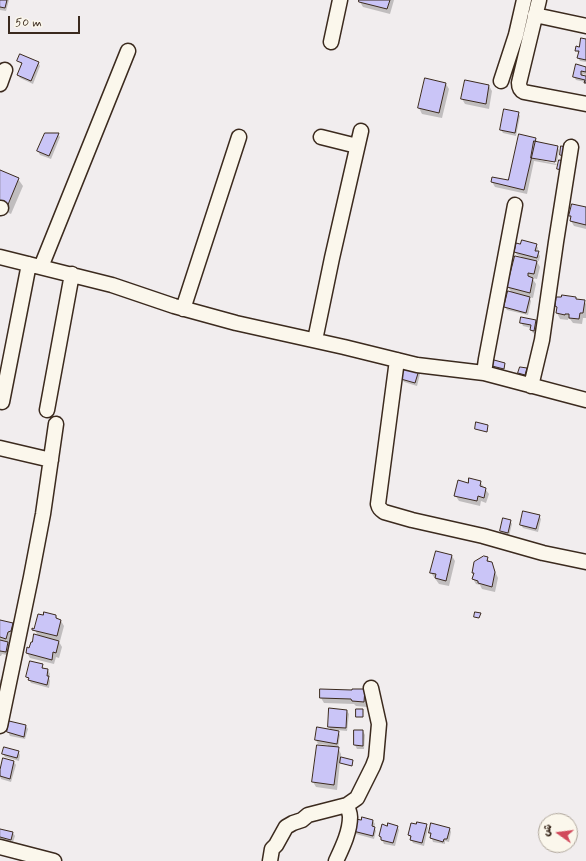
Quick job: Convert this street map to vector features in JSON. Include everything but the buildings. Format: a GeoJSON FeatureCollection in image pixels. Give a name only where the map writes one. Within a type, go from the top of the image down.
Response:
{"type":"FeatureCollection","features":[{"type":"Feature","properties":{"kind":"street"},"geometry":{"type":"LineString","coordinates":[[331,42],[340,0]]}},
{"type":"Feature","properties":{"kind":"street"},"geometry":{"type":"LineString","coordinates":[[501,81],[516,35],[524,0]]}},
{"type":"Feature","properties":{"kind":"street"},"geometry":{"type":"LineString","coordinates":[[539,0],[519,86],[524,92],[586,104]]}},
{"type":"Feature","properties":{"kind":"street"},"geometry":{"type":"LineString","coordinates":[[535,15],[586,26]]}},
{"type":"Feature","properties":{"kind":"street"},"geometry":{"type":"LineString","coordinates":[[2,402],[35,265],[128,51]]}},
{"type":"Feature","properties":{"kind":"street"},"geometry":{"type":"LineString","coordinates":[[0,84],[5,70]]}},
{"type":"Feature","properties":{"kind":"street"},"geometry":{"type":"LineString","coordinates":[[315,340],[357,146],[362,131]]}},
{"type":"Feature","properties":{"kind":"street"},"geometry":{"type":"LineString","coordinates":[[183,309],[239,137]]}},
{"type":"Feature","properties":{"kind":"street"},"geometry":{"type":"LineString","coordinates":[[320,137],[357,146]]}},
{"type":"Feature","properties":{"kind":"street"},"geometry":{"type":"LineString","coordinates":[[532,386],[542,340],[571,147]]}},
{"type":"Feature","properties":{"kind":"street"},"geometry":{"type":"LineString","coordinates":[[484,373],[515,205]]}},
{"type":"Feature","properties":{"kind":"street"},"geometry":{"type":"LineString","coordinates":[[0,257],[112,285],[183,309],[236,324],[315,340],[417,366],[484,373],[586,400]]}},
{"type":"Feature","properties":{"kind":"street"},"geometry":{"type":"LineString","coordinates":[[47,410],[72,274]]}},
{"type":"Feature","properties":{"kind":"street"},"geometry":{"type":"LineString","coordinates":[[397,360],[378,504],[381,510],[412,520],[483,536],[543,554],[586,562]]}},
{"type":"Feature","properties":{"kind":"street"},"geometry":{"type":"LineString","coordinates":[[0,726],[43,514],[56,424]]}},
{"type":"Feature","properties":{"kind":"street"},"geometry":{"type":"LineString","coordinates":[[0,448],[51,460]]}},
{"type":"Feature","properties":{"kind":"street"},"geometry":{"type":"LineString","coordinates":[[270,861],[272,850],[286,827],[302,820],[308,815],[347,805],[357,798],[376,758],[379,724],[371,688]]}},
{"type":"Feature","properties":{"kind":"street"},"geometry":{"type":"LineString","coordinates":[[336,861],[344,845],[350,817],[347,805]]}},
{"type":"Feature","properties":{"kind":"street"},"geometry":{"type":"LineString","coordinates":[[0,846],[54,861]]}}]}
